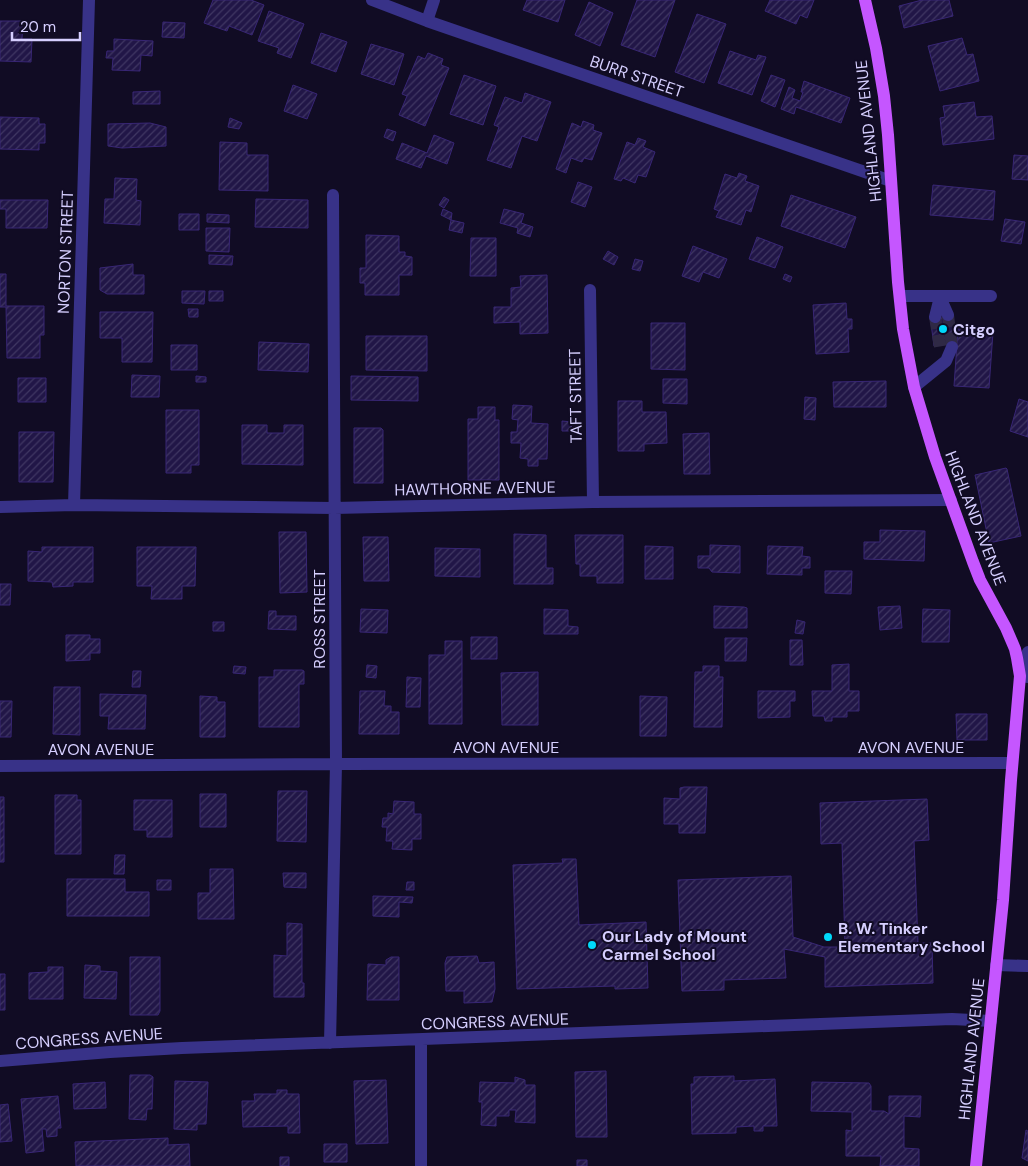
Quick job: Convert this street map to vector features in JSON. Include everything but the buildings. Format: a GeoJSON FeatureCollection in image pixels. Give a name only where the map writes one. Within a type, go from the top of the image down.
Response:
{"type":"FeatureCollection","features":[{"type":"Feature","properties":{"kind":"main road","name":"HIGHLAND AVENUE"},"geometry":{"type":"LineString","coordinates":[[865,0],[884,96],[903,329],[914,388],[927,435],[972,562],[1006,628],[1024,676],[1012,763],[1006,856],[976,1166]]}},
{"type":"Feature","properties":{"kind":"street","name":"NORTON STREET"},"geometry":{"type":"LineString","coordinates":[[74,505],[89,0]]}},
{"type":"Feature","properties":{"kind":"street","name":"BURR STREET"},"geometry":{"type":"LineString","coordinates":[[372,0],[891,181]]}},
{"type":"Feature","properties":{"kind":"street"},"geometry":{"type":"LineString","coordinates":[[428,21],[434,0]]}},
{"type":"Feature","properties":{"kind":"street","name":"ROSS STREET"},"geometry":{"type":"LineString","coordinates":[[330,1043],[336,764],[333,196]]}},
{"type":"Feature","properties":{"kind":"street","name":"TAFT STREET"},"geometry":{"type":"LineString","coordinates":[[590,290],[593,502]]}},
{"type":"Feature","properties":{"kind":"street"},"geometry":{"type":"LineString","coordinates":[[900,296],[991,296]]}},
{"type":"Feature","properties":{"kind":"street"},"geometry":{"type":"LineString","coordinates":[[940,297],[942,316]]}},
{"type":"Feature","properties":{"kind":"street"},"geometry":{"type":"LineString","coordinates":[[914,388],[946,361],[946,347]]}},
{"type":"Feature","properties":{"kind":"street","name":"HAWTHORNE AVENUE"},"geometry":{"type":"LineString","coordinates":[[0,507],[74,505],[334,508],[593,502],[951,500]]}},
{"type":"Feature","properties":{"kind":"street"},"geometry":{"type":"LineString","coordinates":[[1024,676],[1028,652]]}},
{"type":"Feature","properties":{"kind":"street","name":"AVON AVENUE"},"geometry":{"type":"LineString","coordinates":[[0,766],[1012,763]]}},
{"type":"Feature","properties":{"kind":"street"},"geometry":{"type":"LineString","coordinates":[[996,965],[1028,966]]}},
{"type":"Feature","properties":{"kind":"street","name":"CONGRESS AVENUE"},"geometry":{"type":"LineString","coordinates":[[0,1061],[119,1051],[952,1020],[991,1021]]}},
{"type":"Feature","properties":{"kind":"street"},"geometry":{"type":"LineString","coordinates":[[420,1040],[420,1166]]}},
{"type":"Feature","properties":{"kind":"tunnel"},"geometry":{"type":"LineString","coordinates":[[948,315],[952,347]]}},
{"type":"Feature","properties":{"kind":"tunnel"},"geometry":{"type":"LineString","coordinates":[[935,317],[940,347]]}},
{"type":"Feature","properties":{"kind":"place","name":"Citgo"},"geometry":{"type":"Point","coordinates":[943,329]}},
{"type":"Feature","properties":{"kind":"place","name":"B. W. Tinker Elementary School"},"geometry":{"type":"Point","coordinates":[828,937]}},
{"type":"Feature","properties":{"kind":"place","name":"Our Lady of Mount Carmel School"},"geometry":{"type":"Point","coordinates":[592,945]}}]}
